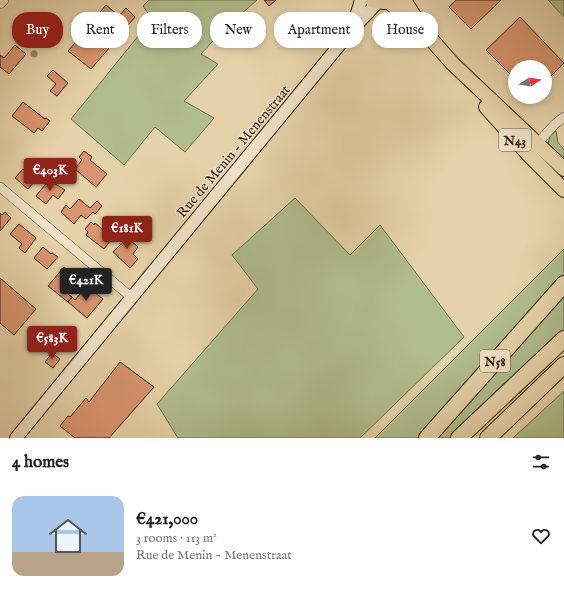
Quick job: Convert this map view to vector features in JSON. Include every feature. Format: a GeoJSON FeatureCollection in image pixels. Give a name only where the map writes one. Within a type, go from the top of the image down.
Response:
{"type":"FeatureCollection","features":[{"type":"Feature","properties":{"kind":"highway","name":"N58"},"geometry":{"type":"LineString","coordinates":[[427,438],[564,284]]}},
{"type":"Feature","properties":{"kind":"highway","name":"N58"},"geometry":{"type":"LineString","coordinates":[[459,438],[564,339]]}},
{"type":"Feature","properties":{"kind":"highway"},"geometry":{"type":"LineString","coordinates":[[488,438],[564,365]]}},
{"type":"Feature","properties":{"kind":"main road","name":"N43"},"geometry":{"type":"LineString","coordinates":[[404,0],[412,12]]}},
{"type":"Feature","properties":{"kind":"main road","name":"N43"},"geometry":{"type":"LineString","coordinates":[[382,1],[398,12]]}},
{"type":"Feature","properties":{"kind":"main road","name":"N43"},"geometry":{"type":"LineString","coordinates":[[438,47],[472,84],[485,105],[532,149],[564,190]]}},
{"type":"Feature","properties":{"kind":"main road","name":"N43"},"geometry":{"type":"LineString","coordinates":[[532,149],[564,169]]}},
{"type":"Feature","properties":{"kind":"street"},"geometry":{"type":"LineString","coordinates":[[0,4],[4,0]]}},
{"type":"Feature","properties":{"kind":"street","name":"Rue de Menin - Menenstraat"},"geometry":{"type":"LineString","coordinates":[[357,12],[361,0]]}},
{"type":"Feature","properties":{"kind":"street","name":"Rue de Menin - Menenstraat"},"geometry":{"type":"LineString","coordinates":[[364,18],[382,1]]}},
{"type":"Feature","properties":{"kind":"street","name":"Rue de Menin - Menenstraat"},"geometry":{"type":"LineString","coordinates":[[16,438],[337,48]]}},
{"type":"Feature","properties":{"kind":"street"},"geometry":{"type":"LineString","coordinates":[[532,149],[555,124],[564,117]]}},
{"type":"Feature","properties":{"kind":"street"},"geometry":{"type":"LineString","coordinates":[[0,187],[131,297]]}},
{"type":"Feature","properties":{"kind":"green space"},"geometry":{"type":"Polygon","coordinates":[[[149,0],[257,0],[243,12],[210,12],[210,44],[201,54],[218,64],[184,101],[214,118],[185,152],[155,127],[124,165],[71,119],[137,38],[137,48],[202,48],[202,12],[147,12],[143,6],[149,0]]]}},
{"type":"Feature","properties":{"kind":"green space"},"geometry":{"type":"Polygon","coordinates":[[[548,0],[564,0],[564,17],[548,0]]]}},
{"type":"Feature","properties":{"kind":"green space"},"geometry":{"type":"Polygon","coordinates":[[[556,131],[558,143],[564,149],[564,160],[548,144],[550,136],[556,131]]]}},
{"type":"Feature","properties":{"kind":"green space"},"geometry":{"type":"Polygon","coordinates":[[[295,198],[350,255],[380,225],[464,337],[360,438],[178,438],[157,404],[258,289],[232,255],[295,198]]]}},
{"type":"Feature","properties":{"kind":"green space"},"geometry":{"type":"Polygon","coordinates":[[[564,249],[564,339],[458,438],[375,438],[564,249]]]}},
{"type":"Feature","properties":{"kind":"green space"},"geometry":{"type":"Polygon","coordinates":[[[564,391],[564,438],[513,438],[564,391]]]}},
{"type":"Feature","properties":{"kind":"building"},"geometry":{"type":"Polygon","coordinates":[[[264,0],[276,0],[269,6],[264,0]]]}},
{"type":"Feature","properties":{"kind":"building"},"geometry":{"type":"Polygon","coordinates":[[[456,0],[501,0],[471,29],[449,7],[456,0]]]}},
{"type":"Feature","properties":{"kind":"building"},"geometry":{"type":"Polygon","coordinates":[[[106,5],[114,12],[100,12],[106,5]]]}},
{"type":"Feature","properties":{"kind":"building"},"geometry":{"type":"Polygon","coordinates":[[[126,8],[135,17],[129,24],[129,12],[122,12],[126,8]]]}},
{"type":"Feature","properties":{"kind":"building"},"geometry":{"type":"Polygon","coordinates":[[[520,17],[564,63],[552,75],[552,60],[508,60],[508,72],[486,50],[520,17]]]}},
{"type":"Feature","properties":{"kind":"building"},"geometry":{"type":"Polygon","coordinates":[[[12,48],[19,48],[26,54],[9,74],[0,67],[0,55],[4,58],[12,48]]]}},
{"type":"Feature","properties":{"kind":"building"},"geometry":{"type":"Polygon","coordinates":[[[71,48],[109,48],[91,69],[68,51],[71,48]]]}},
{"type":"Feature","properties":{"kind":"building"},"geometry":{"type":"Polygon","coordinates":[[[53,70],[68,83],[57,96],[50,91],[56,84],[47,76],[53,70]]]}},
{"type":"Feature","properties":{"kind":"building"},"geometry":{"type":"Polygon","coordinates":[[[23,102],[45,119],[46,118],[50,121],[42,131],[38,128],[34,133],[12,116],[23,102]]]}},
{"type":"Feature","properties":{"kind":"building"},"geometry":{"type":"Polygon","coordinates":[[[84,151],[92,157],[90,160],[107,174],[96,187],[75,169],[82,160],[79,157],[84,151]]]}},
{"type":"Feature","properties":{"kind":"building"},"geometry":{"type":"Polygon","coordinates":[[[34,164],[43,172],[28,189],[15,178],[23,169],[27,172],[34,164]]]}},
{"type":"Feature","properties":{"kind":"building"},"geometry":{"type":"Polygon","coordinates":[[[49,180],[65,190],[58,199],[53,195],[46,204],[36,196],[49,180]]]}},
{"type":"Feature","properties":{"kind":"building"},"geometry":{"type":"Polygon","coordinates":[[[79,199],[90,208],[97,201],[102,206],[95,214],[93,212],[86,219],[81,215],[74,224],[61,212],[66,205],[70,209],[79,199]]]}},
{"type":"Feature","properties":{"kind":"building"},"geometry":{"type":"Polygon","coordinates":[[[5,212],[11,218],[0,231],[0,213],[2,215],[5,212]]]}},
{"type":"Feature","properties":{"kind":"building"},"geometry":{"type":"Polygon","coordinates":[[[91,222],[94,225],[95,223],[106,232],[112,225],[118,231],[104,249],[86,235],[88,232],[85,229],[91,222]]]}},
{"type":"Feature","properties":{"kind":"building"},"geometry":{"type":"Polygon","coordinates":[[[19,224],[36,238],[25,253],[19,248],[22,244],[10,234],[19,224]]]}},
{"type":"Feature","properties":{"kind":"building"},"geometry":{"type":"Polygon","coordinates":[[[128,228],[135,235],[130,240],[138,247],[133,254],[138,259],[130,268],[113,252],[127,238],[123,234],[128,228]]]}},
{"type":"Feature","properties":{"kind":"building"},"geometry":{"type":"Polygon","coordinates":[[[43,247],[51,254],[52,253],[58,257],[47,269],[34,258],[43,247]]]}},
{"type":"Feature","properties":{"kind":"building"},"geometry":{"type":"Polygon","coordinates":[[[64,267],[80,280],[68,294],[72,297],[68,302],[48,286],[64,267]]]}},
{"type":"Feature","properties":{"kind":"building"},"geometry":{"type":"Polygon","coordinates":[[[0,278],[36,309],[14,335],[0,323],[0,278]]]}},
{"type":"Feature","properties":{"kind":"building"},"geometry":{"type":"Polygon","coordinates":[[[87,286],[103,299],[87,318],[68,302],[72,297],[75,300],[87,286]]]}},
{"type":"Feature","properties":{"kind":"building"},"geometry":{"type":"Polygon","coordinates":[[[52,353],[60,359],[53,368],[45,362],[52,353]]]}},
{"type":"Feature","properties":{"kind":"building"},"geometry":{"type":"Polygon","coordinates":[[[120,362],[154,387],[109,438],[75,438],[60,426],[68,416],[70,417],[86,398],[89,402],[120,362]]]}}]}
